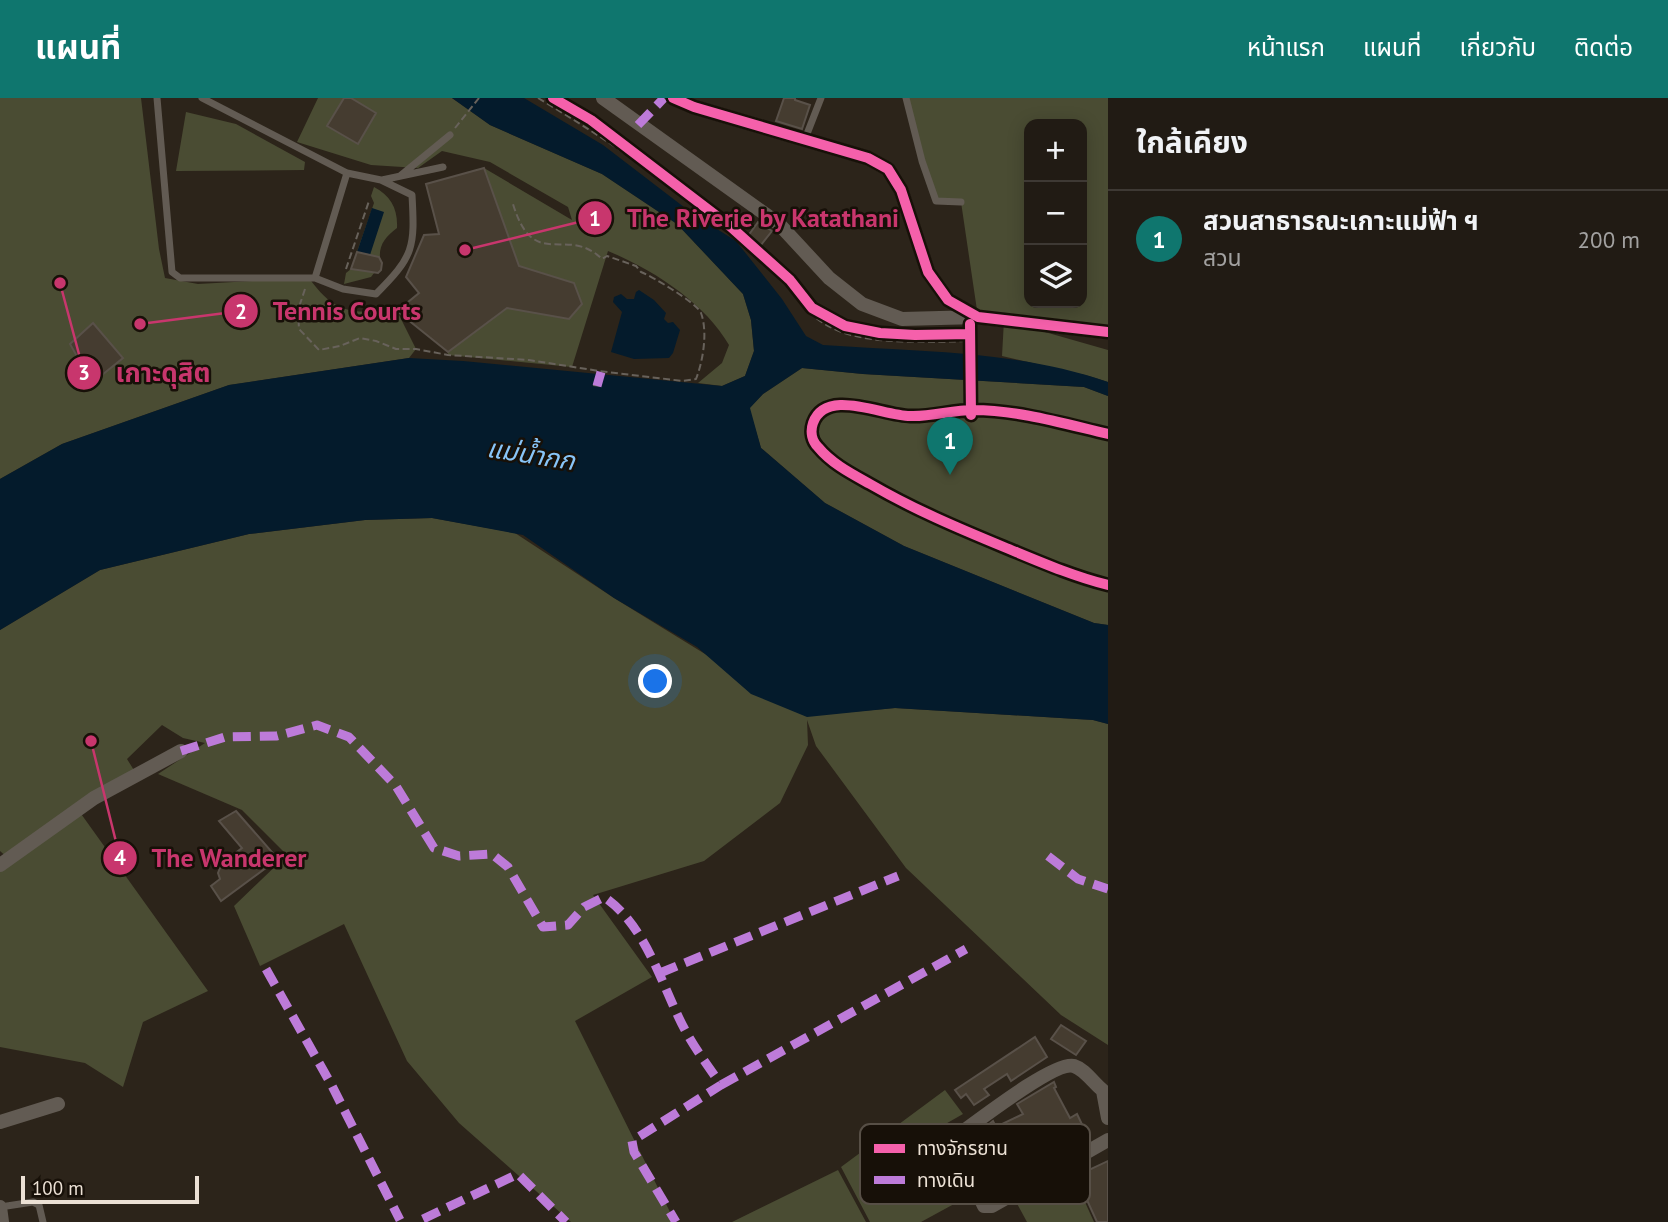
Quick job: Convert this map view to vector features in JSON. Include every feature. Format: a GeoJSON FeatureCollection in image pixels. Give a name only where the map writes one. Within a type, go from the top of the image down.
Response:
{"type":"FeatureCollection","features":[{"type":"Feature","properties":{"kind":"street"},"geometry":{"type":"LineString","coordinates":[[603,98],[779,224],[829,278],[862,304],[902,319],[974,318],[1108,332]]}},
{"type":"Feature","properties":{"kind":"street"},"geometry":{"type":"LineString","coordinates":[[673,98],[694,107],[868,158],[888,169],[901,190],[928,272],[948,300],[974,318]]}},
{"type":"Feature","properties":{"kind":"street"},"geometry":{"type":"LineString","coordinates":[[0,865],[94,798],[181,751]]}},
{"type":"Feature","properties":{"kind":"street"},"geometry":{"type":"LineString","coordinates":[[974,1124],[1028,1085],[1063,1065],[1076,1066],[1106,1092],[1108,1118]]}},
{"type":"Feature","properties":{"kind":"street"},"geometry":{"type":"LineString","coordinates":[[0,1122],[58,1104]]}},
{"type":"Feature","properties":{"kind":"street"},"geometry":{"type":"LineString","coordinates":[[1090,1150],[1108,1140]]}},
{"type":"Feature","properties":{"kind":"street"},"geometry":{"type":"LineString","coordinates":[[0,1208],[2,1222]]}},
{"type":"Feature","properties":{"kind":"lane"},"geometry":{"type":"LineString","coordinates":[[156,98],[172,272],[180,278],[312,278],[343,289],[376,294],[402,268],[414,237],[412,195],[381,180],[347,173],[202,98]]}},
{"type":"Feature","properties":{"kind":"lane"},"geometry":{"type":"LineString","coordinates":[[805,139],[821,98]]}},
{"type":"Feature","properties":{"kind":"lane"},"geometry":{"type":"LineString","coordinates":[[906,98],[922,161],[936,201],[961,202]]}},
{"type":"Feature","properties":{"kind":"lane"},"geometry":{"type":"LineString","coordinates":[[400,176],[450,135]]}},
{"type":"Feature","properties":{"kind":"lane"},"geometry":{"type":"LineString","coordinates":[[381,180],[443,167]]}},
{"type":"Feature","properties":{"kind":"lane"},"geometry":{"type":"LineString","coordinates":[[312,278],[347,173]]}},
{"type":"Feature","properties":{"kind":"lane"},"geometry":{"type":"LineString","coordinates":[[0,1208],[33,1202],[39,1205],[43,1222]]}},
{"type":"Feature","properties":{"kind":"path"},"geometry":{"type":"LineString","coordinates":[[450,135],[479,98]]}},
{"type":"Feature","properties":{"kind":"path"},"geometry":{"type":"LineString","coordinates":[[538,98],[590,129],[670,185],[730,233],[785,283],[808,313],[839,331],[903,341],[970,340]]}},
{"type":"Feature","properties":{"kind":"path"},"geometry":{"type":"LineString","coordinates":[[553,98],[591,120],[731,227],[790,280],[812,308],[845,326],[880,333],[970,340]]}},
{"type":"Feature","properties":{"kind":"path"},"geometry":{"type":"LineString","coordinates":[[346,269],[369,201]]}},
{"type":"Feature","properties":{"kind":"path"},"geometry":{"type":"LineString","coordinates":[[312,278],[298,310],[299,328],[320,350],[360,338],[397,349],[529,360],[683,381],[696,379],[704,350],[701,313],[692,302],[636,267],[607,256],[602,259],[586,247],[549,245],[536,241],[525,233],[513,204]]}},
{"type":"Feature","properties":{"kind":"path"},"geometry":{"type":"LineString","coordinates":[[971,358],[970,340],[974,318]]}},
{"type":"Feature","properties":{"kind":"path"},"geometry":{"type":"LineString","coordinates":[[593,385],[601,386]]}},
{"type":"Feature","properties":{"kind":"green space"},"geometry":{"type":"Polygon","coordinates":[[[0,98],[141,98],[159,249],[165,278],[198,284],[309,278],[328,300],[347,310],[397,311],[416,349],[409,358],[229,385],[62,444],[0,479],[0,98]]]}},
{"type":"Feature","properties":{"kind":"green space"},"geometry":{"type":"Polygon","coordinates":[[[318,98],[452,98],[490,125],[602,174],[677,224],[743,294],[751,320],[754,351],[745,376],[722,386],[698,383],[722,363],[729,345],[719,330],[676,289],[642,267],[608,251],[572,367],[448,355],[448,352],[507,308],[574,283],[519,266],[484,168],[572,220],[568,207],[490,162],[442,151],[418,168],[371,165],[297,142],[318,98]]]}},
{"type":"Feature","properties":{"kind":"green space"},"geometry":{"type":"Polygon","coordinates":[[[907,98],[1108,98],[1108,332],[1010,322],[1108,350],[1108,382],[1002,356],[1004,320],[978,317],[961,202],[936,201],[907,98]]]}},
{"type":"Feature","properties":{"kind":"green space"},"geometry":{"type":"Polygon","coordinates":[[[186,112],[236,124],[305,162],[304,170],[176,171],[186,112]]]}},
{"type":"Feature","properties":{"kind":"green space"},"geometry":{"type":"Polygon","coordinates":[[[374,187],[392,204],[397,228],[383,243],[381,264],[371,277],[344,284],[374,203],[371,196],[374,187]]]}},
{"type":"Feature","properties":{"kind":"green space"},"geometry":{"type":"Polygon","coordinates":[[[802,368],[1084,387],[1108,396],[1108,625],[1094,623],[904,546],[825,503],[761,448],[749,408],[763,394],[802,368]]]}},
{"type":"Feature","properties":{"kind":"green space"},"geometry":{"type":"Polygon","coordinates":[[[432,518],[515,533],[614,598],[806,716],[895,708],[1093,720],[1108,724],[1108,1045],[1061,1015],[906,868],[816,746],[807,720],[808,745],[780,803],[704,861],[593,895],[652,977],[575,1021],[675,1222],[571,1222],[459,1123],[407,1061],[344,924],[260,966],[234,906],[287,855],[242,810],[158,774],[205,743],[183,738],[162,725],[127,759],[137,775],[79,811],[208,991],[143,1022],[123,1087],[85,1063],[0,1047],[0,866],[9,859],[0,851],[0,630],[100,570],[249,534],[365,520],[432,518]]]}},
{"type":"Feature","properties":{"kind":"green space"},"geometry":{"type":"Polygon","coordinates":[[[945,1090],[963,1114],[946,1124],[899,1124],[945,1090]]]}},
{"type":"Feature","properties":{"kind":"green space"},"geometry":{"type":"Polygon","coordinates":[[[860,1153],[860,1203],[841,1167],[860,1153]]]}},
{"type":"Feature","properties":{"kind":"green space"},"geometry":{"type":"Polygon","coordinates":[[[838,1170],[866,1222],[732,1222],[838,1170]]]}},
{"type":"Feature","properties":{"kind":"green space"},"geometry":{"type":"Polygon","coordinates":[[[861,1204],[954,1204],[921,1222],[870,1222],[861,1204]]]}},
{"type":"Feature","properties":{"kind":"green space"},"geometry":{"type":"Polygon","coordinates":[[[1017,1204],[1086,1204],[1094,1222],[1027,1222],[1017,1204]]]}},
{"type":"Feature","properties":{"kind":"water","name":"แม่น้ำกก"},"geometry":{"type":"Polygon","coordinates":[[[452,98],[524,98],[603,145],[693,214],[736,241],[782,299],[806,336],[823,345],[1003,358],[1108,382],[1108,396],[1084,387],[802,368],[763,394],[750,408],[761,448],[825,503],[904,546],[1094,623],[1108,625],[1108,724],[1093,720],[895,708],[807,717],[751,694],[697,647],[614,598],[523,535],[432,518],[365,520],[249,534],[100,570],[0,630],[0,479],[62,444],[229,385],[409,358],[722,386],[745,376],[754,351],[751,320],[743,294],[677,224],[602,174],[490,125],[452,98]]]}},
{"type":"Feature","properties":{"kind":"water"},"geometry":{"type":"Polygon","coordinates":[[[372,208],[384,212],[370,255],[357,252],[372,208]]]}},
{"type":"Feature","properties":{"kind":"water"},"geometry":{"type":"Polygon","coordinates":[[[639,290],[654,300],[666,313],[664,319],[668,323],[673,322],[680,330],[669,358],[634,359],[611,352],[622,312],[613,302],[614,297],[621,294],[627,299],[634,299],[639,290]]]}},
{"type":"Feature","properties":{"kind":"building"},"geometry":{"type":"Polygon","coordinates":[[[344,98],[351,98],[376,113],[358,144],[327,126],[344,98]]]}},
{"type":"Feature","properties":{"kind":"building"},"geometry":{"type":"Polygon","coordinates":[[[784,98],[795,98],[810,105],[802,129],[776,121],[784,98]]]}},
{"type":"Feature","properties":{"kind":"building"},"geometry":{"type":"Polygon","coordinates":[[[484,168],[519,266],[574,283],[582,304],[569,319],[507,308],[448,352],[397,311],[419,293],[406,277],[424,235],[439,234],[426,184],[484,168]]]}},
{"type":"Feature","properties":{"kind":"building"},"geometry":{"type":"Polygon","coordinates":[[[758,222],[772,231],[761,245],[748,236],[758,222]]]}},
{"type":"Feature","properties":{"kind":"building"},"geometry":{"type":"Polygon","coordinates":[[[357,252],[379,257],[381,270],[378,273],[351,269],[357,252]]]}},
{"type":"Feature","properties":{"kind":"building"},"geometry":{"type":"Polygon","coordinates":[[[93,323],[123,358],[92,383],[70,344],[93,323]]]}},
{"type":"Feature","properties":{"kind":"building"},"geometry":{"type":"Polygon","coordinates":[[[236,811],[278,859],[221,901],[211,886],[220,879],[218,873],[222,863],[242,848],[219,821],[236,811]]]}},
{"type":"Feature","properties":{"kind":"building"},"geometry":{"type":"Polygon","coordinates":[[[1061,1025],[1086,1041],[1076,1055],[1051,1039],[1061,1025]]]}},
{"type":"Feature","properties":{"kind":"building"},"geometry":{"type":"Polygon","coordinates":[[[1035,1037],[1047,1057],[1011,1081],[1007,1074],[984,1089],[989,1095],[974,1105],[966,1094],[961,1098],[955,1090],[1035,1037]]]}},
{"type":"Feature","properties":{"kind":"building"},"geometry":{"type":"Polygon","coordinates":[[[1054,1082],[1054,1088],[1070,1118],[1077,1114],[1082,1124],[1002,1124],[1023,1114],[1017,1104],[1054,1082]]]}},
{"type":"Feature","properties":{"kind":"building"},"geometry":{"type":"Polygon","coordinates":[[[1108,1161],[1108,1222],[1097,1222],[1089,1204],[1090,1169],[1108,1161]]]}},
{"type":"Feature","properties":{"kind":"marked path"},"geometry":{"type":"LineString","coordinates":[[638,125],[664,98]]}},
{"type":"Feature","properties":{"kind":"marked path"},"geometry":{"type":"LineString","coordinates":[[597,386],[601,372]]}},
{"type":"Feature","properties":{"kind":"marked path"},"geometry":{"type":"LineString","coordinates":[[181,751],[225,737],[277,736],[317,725],[349,737],[396,786],[434,848],[459,856],[492,854],[508,867],[543,927],[568,925],[584,907],[604,897],[619,909],[642,940],[685,1030],[721,1085],[632,1141],[634,1152],[676,1222]]}},
{"type":"Feature","properties":{"kind":"marked path"},"geometry":{"type":"LineString","coordinates":[[1048,856],[1078,879],[1108,889]]}},
{"type":"Feature","properties":{"kind":"marked path"},"geometry":{"type":"LineString","coordinates":[[660,973],[898,876]]}},
{"type":"Feature","properties":{"kind":"marked path"},"geometry":{"type":"LineString","coordinates":[[721,1085],[966,949]]}},
{"type":"Feature","properties":{"kind":"marked path"},"geometry":{"type":"LineString","coordinates":[[266,969],[331,1084],[400,1220]]}},
{"type":"Feature","properties":{"kind":"marked path"},"geometry":{"type":"LineString","coordinates":[[423,1219],[518,1174],[566,1222]]}},
{"type":"Feature","properties":{"kind":"cycle path"},"geometry":{"type":"LineString","coordinates":[[553,98],[591,120],[731,227],[790,280],[812,308],[845,326],[880,333],[970,334]]}},
{"type":"Feature","properties":{"kind":"cycle path"},"geometry":{"type":"LineString","coordinates":[[673,98],[694,107],[868,158],[888,169],[901,190],[928,272],[948,300],[978,317],[1108,332]]}},
{"type":"Feature","properties":{"kind":"cycle path"},"geometry":{"type":"LineString","coordinates":[[970,324],[971,415]]}},
{"type":"Feature","properties":{"kind":"cycle path"},"geometry":{"type":"LineString","coordinates":[[1108,434],[1007,412],[973,410],[910,416],[842,405],[820,412],[812,430],[814,442],[830,459],[903,502],[1042,563],[1108,585]]}},
{"type":"Feature","properties":{"kind":"place","name":"The Riverie by Katathani"},"geometry":{"type":"Point","coordinates":[465,250]}},
{"type":"Feature","properties":{"kind":"place","name":"เกาะดุสิต"},"geometry":{"type":"Point","coordinates":[60,283]}},
{"type":"Feature","properties":{"kind":"place","name":"Tennis Courts"},"geometry":{"type":"Point","coordinates":[140,324]}},
{"type":"Feature","properties":{"kind":"place","name":"สวนสาธารณะเกาะแม่ฟ้า ฯ"},"geometry":{"type":"Point","coordinates":[950,475]}},
{"type":"Feature","properties":{"kind":"place","name":"The Wanderer"},"geometry":{"type":"Point","coordinates":[91,741]}}]}
